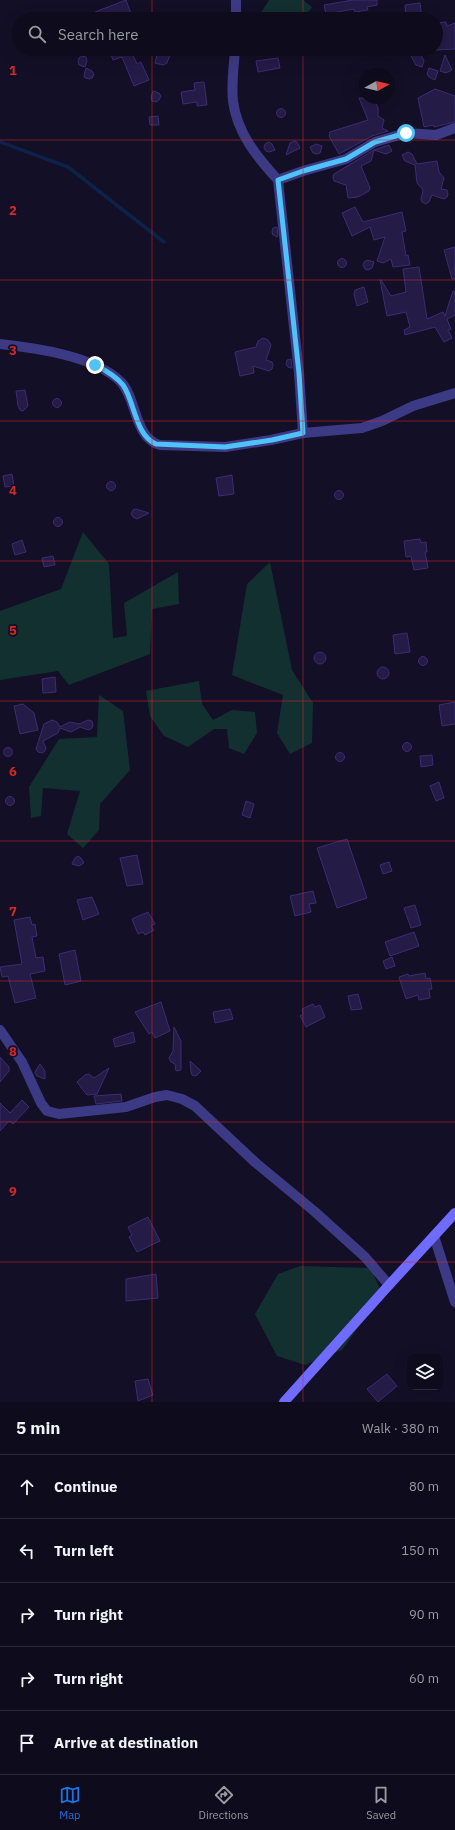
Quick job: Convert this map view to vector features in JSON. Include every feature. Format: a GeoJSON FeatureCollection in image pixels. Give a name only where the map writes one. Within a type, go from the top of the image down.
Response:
{"type":"FeatureCollection","features":[{"type":"Feature","properties":{"kind":"street"},"geometry":{"type":"LineString","coordinates":[[236,0],[236,12]]}},
{"type":"Feature","properties":{"kind":"street"},"geometry":{"type":"LineString","coordinates":[[235,56],[233,100],[236,118],[242,133],[261,161],[278,180],[299,373],[303,433]]}},
{"type":"Feature","properties":{"kind":"street"},"geometry":{"type":"LineString","coordinates":[[278,180],[303,171],[346,159],[375,142],[406,133],[436,135],[455,128]]}},
{"type":"Feature","properties":{"kind":"street"},"geometry":{"type":"LineString","coordinates":[[0,344],[60,355],[95,365],[107,371],[122,384],[126,390],[143,432],[152,442],[156,444],[225,447],[272,440],[303,433],[362,428],[382,421],[413,406],[455,393]]}},
{"type":"Feature","properties":{"kind":"street"},"geometry":{"type":"LineString","coordinates":[[0,1030],[22,1062],[41,1103],[47,1111],[59,1114],[126,1106],[167,1095],[182,1099],[195,1106],[283,1187],[330,1225],[367,1260],[388,1284]]}},
{"type":"Feature","properties":{"kind":"street"},"geometry":{"type":"LineString","coordinates":[[284,1402],[388,1284],[455,1213]]}},
{"type":"Feature","properties":{"kind":"street"},"geometry":{"type":"LineString","coordinates":[[434,1236],[455,1302]]}},
{"type":"Feature","properties":{"kind":"green space"},"geometry":{"type":"Polygon","coordinates":[[[269,0],[303,0],[312,7],[308,12],[261,12],[269,0]]]}},
{"type":"Feature","properties":{"kind":"green space"},"geometry":{"type":"Polygon","coordinates":[[[83,532],[109,564],[113,638],[127,636],[124,603],[178,572],[179,604],[152,609],[150,654],[69,685],[58,671],[0,680],[0,611],[61,589],[83,532]]]}},
{"type":"Feature","properties":{"kind":"green space"},"geometry":{"type":"Polygon","coordinates":[[[270,562],[292,670],[313,703],[312,743],[290,754],[277,733],[283,695],[232,675],[247,584],[270,562]]]}},
{"type":"Feature","properties":{"kind":"green space"},"geometry":{"type":"Polygon","coordinates":[[[199,681],[202,704],[213,720],[232,710],[255,712],[257,733],[244,754],[229,748],[227,729],[214,729],[188,747],[164,736],[150,716],[146,691],[199,681]]]}},
{"type":"Feature","properties":{"kind":"green space"},"geometry":{"type":"Polygon","coordinates":[[[99,695],[123,711],[130,770],[100,804],[99,830],[83,848],[67,834],[80,791],[43,788],[41,816],[31,818],[29,787],[59,739],[97,737],[99,695]]]}},
{"type":"Feature","properties":{"kind":"green space"},"geometry":{"type":"Polygon","coordinates":[[[300,1266],[371,1268],[382,1294],[342,1350],[305,1365],[277,1356],[255,1314],[278,1274],[300,1266]]]}},
{"type":"Feature","properties":{"kind":"building"},"geometry":{"type":"Polygon","coordinates":[[[126,0],[130,12],[95,12],[126,0]]]}},
{"type":"Feature","properties":{"kind":"building"},"geometry":{"type":"Polygon","coordinates":[[[353,0],[377,0],[377,5],[367,7],[368,10],[355,12],[354,9],[337,12],[326,12],[324,5],[353,0]]]}},
{"type":"Feature","properties":{"kind":"building"},"geometry":{"type":"Polygon","coordinates":[[[420,3],[421,12],[406,12],[405,5],[420,3]]]}},
{"type":"Feature","properties":{"kind":"building"},"geometry":{"type":"Polygon","coordinates":[[[443,22],[446,22],[447,26],[455,23],[455,49],[443,50],[443,22]]]}},
{"type":"Feature","properties":{"kind":"building"},"geometry":{"type":"Polygon","coordinates":[[[445,55],[452,70],[446,73],[440,71],[445,55]]]}},
{"type":"Feature","properties":{"kind":"building"},"geometry":{"type":"Polygon","coordinates":[[[82,56],[86,57],[87,61],[85,67],[79,65],[79,58],[82,56]]]}},
{"type":"Feature","properties":{"kind":"building"},"geometry":{"type":"Polygon","coordinates":[[[112,56],[133,56],[137,64],[141,62],[149,80],[134,86],[122,57],[113,60],[112,56]]]}},
{"type":"Feature","properties":{"kind":"building"},"geometry":{"type":"Polygon","coordinates":[[[157,56],[170,56],[167,63],[163,65],[155,63],[157,56]]]}},
{"type":"Feature","properties":{"kind":"building"},"geometry":{"type":"Polygon","coordinates":[[[411,56],[422,56],[424,61],[422,67],[416,65],[411,56]]]}},
{"type":"Feature","properties":{"kind":"building"},"geometry":{"type":"Polygon","coordinates":[[[278,58],[280,68],[258,72],[256,61],[278,58]]]}},
{"type":"Feature","properties":{"kind":"building"},"geometry":{"type":"Polygon","coordinates":[[[86,68],[94,74],[92,78],[85,78],[84,75],[86,68]]]}},
{"type":"Feature","properties":{"kind":"building"},"geometry":{"type":"Polygon","coordinates":[[[429,68],[438,71],[435,80],[427,74],[429,68]]]}},
{"type":"Feature","properties":{"kind":"building"},"geometry":{"type":"Polygon","coordinates":[[[204,82],[207,105],[197,106],[197,102],[183,104],[181,92],[195,90],[194,83],[204,82]]]}},
{"type":"Feature","properties":{"kind":"building"},"geometry":{"type":"Polygon","coordinates":[[[435,89],[455,96],[455,122],[434,127],[433,125],[424,127],[418,98],[435,89]]]}},
{"type":"Feature","properties":{"kind":"building"},"geometry":{"type":"Polygon","coordinates":[[[153,91],[159,93],[161,96],[156,102],[152,101],[151,97],[153,91]]]}},
{"type":"Feature","properties":{"kind":"building"},"geometry":{"type":"Polygon","coordinates":[[[361,104],[376,104],[378,116],[384,120],[382,128],[388,131],[372,136],[339,154],[329,136],[330,132],[368,120],[361,104]]]}},
{"type":"Feature","properties":{"kind":"building"},"geometry":{"type":"Polygon","coordinates":[[[281,108],[286,113],[281,118],[276,113],[281,108]]]}},
{"type":"Feature","properties":{"kind":"building"},"geometry":{"type":"Polygon","coordinates":[[[158,116],[159,125],[150,125],[149,117],[158,116]]]}},
{"type":"Feature","properties":{"kind":"building"},"geometry":{"type":"Polygon","coordinates":[[[294,141],[297,142],[300,148],[286,155],[290,143],[294,141]]]}},
{"type":"Feature","properties":{"kind":"building"},"geometry":{"type":"Polygon","coordinates":[[[269,142],[275,150],[269,152],[264,148],[265,144],[269,142]]]}},
{"type":"Feature","properties":{"kind":"building"},"geometry":{"type":"Polygon","coordinates":[[[316,144],[322,146],[320,153],[317,154],[313,153],[310,147],[316,144]]]}},
{"type":"Feature","properties":{"kind":"building"},"geometry":{"type":"Polygon","coordinates":[[[389,145],[392,151],[386,154],[374,150],[389,145]]]}},
{"type":"Feature","properties":{"kind":"building"},"geometry":{"type":"Polygon","coordinates":[[[374,150],[371,161],[361,166],[370,188],[369,191],[358,197],[348,198],[346,185],[334,181],[334,174],[374,150]]]}},
{"type":"Feature","properties":{"kind":"building"},"geometry":{"type":"Polygon","coordinates":[[[408,152],[412,154],[417,164],[437,161],[439,172],[444,178],[441,189],[447,190],[447,197],[444,199],[432,195],[429,202],[426,204],[422,202],[421,199],[423,190],[417,183],[415,165],[405,161],[402,155],[408,152]]]}},
{"type":"Feature","properties":{"kind":"building"},"geometry":{"type":"Polygon","coordinates":[[[355,207],[363,222],[402,212],[406,231],[402,232],[406,256],[408,255],[410,265],[393,267],[391,259],[383,263],[377,261],[385,237],[374,240],[370,227],[352,236],[342,213],[355,207]]]}},
{"type":"Feature","properties":{"kind":"building"},"geometry":{"type":"Polygon","coordinates":[[[277,227],[277,237],[273,235],[272,232],[273,228],[277,227]]]}},
{"type":"Feature","properties":{"kind":"building"},"geometry":{"type":"Polygon","coordinates":[[[455,247],[455,278],[452,279],[444,250],[455,247]]]}},
{"type":"Feature","properties":{"kind":"building"},"geometry":{"type":"Polygon","coordinates":[[[342,258],[347,263],[342,268],[337,263],[342,258]]]}},
{"type":"Feature","properties":{"kind":"building"},"geometry":{"type":"Polygon","coordinates":[[[367,260],[374,262],[372,268],[368,270],[365,269],[363,265],[367,260]]]}},
{"type":"Feature","properties":{"kind":"building"},"geometry":{"type":"Polygon","coordinates":[[[419,267],[427,319],[443,312],[445,316],[453,291],[455,291],[455,315],[447,319],[451,329],[448,330],[452,338],[444,342],[435,327],[405,335],[404,330],[410,327],[406,312],[387,316],[380,280],[391,296],[406,292],[403,269],[419,267]]]}},
{"type":"Feature","properties":{"kind":"building"},"geometry":{"type":"Polygon","coordinates":[[[364,287],[368,302],[357,306],[354,294],[355,290],[364,287]]]}},
{"type":"Feature","properties":{"kind":"building"},"geometry":{"type":"Polygon","coordinates":[[[263,338],[268,340],[271,345],[266,360],[272,362],[272,369],[269,371],[253,366],[254,373],[240,376],[235,352],[256,347],[258,341],[263,338]]]}},
{"type":"Feature","properties":{"kind":"building"},"geometry":{"type":"Polygon","coordinates":[[[291,359],[292,368],[288,367],[286,364],[287,360],[291,359]]]}},
{"type":"Feature","properties":{"kind":"building"},"geometry":{"type":"Polygon","coordinates":[[[25,390],[28,406],[23,411],[20,410],[18,406],[16,391],[25,390]]]}},
{"type":"Feature","properties":{"kind":"building"},"geometry":{"type":"Polygon","coordinates":[[[57,398],[62,403],[57,408],[52,403],[57,398]]]}},
{"type":"Feature","properties":{"kind":"building"},"geometry":{"type":"Polygon","coordinates":[[[12,474],[14,486],[5,487],[3,476],[12,474]]]}},
{"type":"Feature","properties":{"kind":"building"},"geometry":{"type":"Polygon","coordinates":[[[232,475],[234,494],[219,496],[216,478],[232,475]]]}},
{"type":"Feature","properties":{"kind":"building"},"geometry":{"type":"Polygon","coordinates":[[[111,481],[116,486],[111,491],[106,486],[111,481]]]}},
{"type":"Feature","properties":{"kind":"building"},"geometry":{"type":"Polygon","coordinates":[[[339,490],[344,495],[339,500],[334,495],[339,490]]]}},
{"type":"Feature","properties":{"kind":"building"},"geometry":{"type":"Polygon","coordinates":[[[136,509],[149,513],[137,519],[131,514],[133,510],[136,509]]]}},
{"type":"Feature","properties":{"kind":"building"},"geometry":{"type":"Polygon","coordinates":[[[58,517],[63,522],[58,527],[53,522],[58,517]]]}},
{"type":"Feature","properties":{"kind":"building"},"geometry":{"type":"Polygon","coordinates":[[[420,539],[421,543],[426,542],[427,552],[425,552],[428,568],[414,570],[411,556],[406,557],[404,541],[420,539]]]}},
{"type":"Feature","properties":{"kind":"building"},"geometry":{"type":"Polygon","coordinates":[[[22,540],[26,552],[15,555],[12,544],[22,540]]]}},
{"type":"Feature","properties":{"kind":"building"},"geometry":{"type":"Polygon","coordinates":[[[53,556],[55,565],[44,567],[42,558],[53,556]]]}},
{"type":"Feature","properties":{"kind":"building"},"geometry":{"type":"Polygon","coordinates":[[[407,633],[410,652],[395,654],[393,635],[407,633]]]}},
{"type":"Feature","properties":{"kind":"building"},"geometry":{"type":"Polygon","coordinates":[[[318,652],[322,652],[326,658],[322,664],[318,664],[314,660],[314,656],[318,652]]]}},
{"type":"Feature","properties":{"kind":"building"},"geometry":{"type":"Polygon","coordinates":[[[423,656],[428,661],[423,666],[418,661],[423,656]]]}},
{"type":"Feature","properties":{"kind":"building"},"geometry":{"type":"Polygon","coordinates":[[[381,667],[385,667],[389,673],[385,679],[381,679],[377,675],[377,671],[381,667]]]}},
{"type":"Feature","properties":{"kind":"building"},"geometry":{"type":"Polygon","coordinates":[[[55,677],[56,692],[43,693],[42,679],[55,677]]]}},
{"type":"Feature","properties":{"kind":"building"},"geometry":{"type":"Polygon","coordinates":[[[455,702],[455,724],[442,726],[439,705],[455,702]]]}},
{"type":"Feature","properties":{"kind":"building"},"geometry":{"type":"Polygon","coordinates":[[[23,704],[34,713],[38,730],[20,734],[14,706],[23,704]]]}},
{"type":"Feature","properties":{"kind":"building"},"geometry":{"type":"Polygon","coordinates":[[[52,720],[57,722],[60,727],[70,722],[79,724],[88,720],[92,721],[93,725],[89,730],[80,727],[71,732],[60,728],[58,733],[43,741],[46,748],[45,751],[42,753],[38,752],[36,749],[44,724],[52,720]]]}},
{"type":"Feature","properties":{"kind":"building"},"geometry":{"type":"Polygon","coordinates":[[[407,742],[412,747],[407,752],[402,747],[407,742]]]}},
{"type":"Feature","properties":{"kind":"building"},"geometry":{"type":"Polygon","coordinates":[[[8,747],[13,752],[8,757],[3,752],[8,747]]]}},
{"type":"Feature","properties":{"kind":"building"},"geometry":{"type":"Polygon","coordinates":[[[340,752],[345,757],[340,762],[335,757],[340,752]]]}},
{"type":"Feature","properties":{"kind":"building"},"geometry":{"type":"Polygon","coordinates":[[[432,755],[433,765],[421,767],[420,756],[432,755]]]}},
{"type":"Feature","properties":{"kind":"building"},"geometry":{"type":"Polygon","coordinates":[[[439,782],[444,798],[436,801],[430,786],[439,782]]]}},
{"type":"Feature","properties":{"kind":"building"},"geometry":{"type":"Polygon","coordinates":[[[10,796],[15,801],[10,806],[5,801],[10,796]]]}},
{"type":"Feature","properties":{"kind":"building"},"geometry":{"type":"Polygon","coordinates":[[[246,801],[254,804],[250,818],[242,815],[246,801]]]}},
{"type":"Feature","properties":{"kind":"building"},"geometry":{"type":"Polygon","coordinates":[[[347,839],[367,898],[337,908],[317,848],[347,839]]]}},
{"type":"Feature","properties":{"kind":"building"},"geometry":{"type":"Polygon","coordinates":[[[137,855],[143,884],[127,886],[120,858],[137,855]]]}},
{"type":"Feature","properties":{"kind":"building"},"geometry":{"type":"Polygon","coordinates":[[[78,856],[84,863],[79,866],[72,864],[78,856]]]}},
{"type":"Feature","properties":{"kind":"building"},"geometry":{"type":"Polygon","coordinates":[[[389,862],[392,871],[383,874],[380,865],[389,862]]]}},
{"type":"Feature","properties":{"kind":"building"},"geometry":{"type":"Polygon","coordinates":[[[313,891],[316,903],[309,904],[311,912],[295,916],[290,896],[313,891]]]}},
{"type":"Feature","properties":{"kind":"building"},"geometry":{"type":"Polygon","coordinates":[[[92,897],[99,914],[83,920],[77,900],[92,897]]]}},
{"type":"Feature","properties":{"kind":"building"},"geometry":{"type":"Polygon","coordinates":[[[415,905],[421,925],[411,928],[404,908],[415,905]]]}},
{"type":"Feature","properties":{"kind":"building"},"geometry":{"type":"Polygon","coordinates":[[[148,912],[155,924],[151,926],[154,930],[145,935],[143,932],[138,934],[132,919],[148,912]]]}},
{"type":"Feature","properties":{"kind":"building"},"geometry":{"type":"Polygon","coordinates":[[[30,917],[32,925],[35,924],[37,936],[32,937],[36,958],[43,957],[45,971],[30,974],[36,998],[15,1003],[8,976],[2,977],[0,967],[22,964],[14,920],[30,917]]]}},
{"type":"Feature","properties":{"kind":"building"},"geometry":{"type":"Polygon","coordinates":[[[414,932],[419,946],[390,956],[385,942],[414,932]]]}},
{"type":"Feature","properties":{"kind":"building"},"geometry":{"type":"Polygon","coordinates":[[[75,950],[81,981],[65,985],[59,954],[75,950]]]}},
{"type":"Feature","properties":{"kind":"building"},"geometry":{"type":"Polygon","coordinates":[[[392,957],[395,966],[386,969],[383,961],[392,957]]]}},
{"type":"Feature","properties":{"kind":"building"},"geometry":{"type":"Polygon","coordinates":[[[425,973],[426,979],[430,978],[432,989],[429,989],[430,998],[419,1000],[418,995],[406,999],[399,977],[408,974],[409,976],[425,973]]]}},
{"type":"Feature","properties":{"kind":"building"},"geometry":{"type":"Polygon","coordinates":[[[358,994],[362,1009],[351,1010],[348,996],[358,994]]]}},
{"type":"Feature","properties":{"kind":"building"},"geometry":{"type":"Polygon","coordinates":[[[161,1002],[170,1031],[155,1038],[152,1032],[149,1034],[135,1012],[161,1002]]]}},
{"type":"Feature","properties":{"kind":"building"},"geometry":{"type":"Polygon","coordinates":[[[313,1004],[315,1007],[320,1005],[325,1017],[306,1027],[300,1016],[303,1014],[302,1009],[313,1004]]]}},
{"type":"Feature","properties":{"kind":"building"},"geometry":{"type":"Polygon","coordinates":[[[230,1009],[233,1019],[215,1023],[213,1012],[230,1009]]]}},
{"type":"Feature","properties":{"kind":"building"},"geometry":{"type":"Polygon","coordinates":[[[174,1027],[181,1041],[181,1070],[176,1071],[175,1064],[171,1062],[169,1058],[173,1051],[174,1027]]]}},
{"type":"Feature","properties":{"kind":"building"},"geometry":{"type":"Polygon","coordinates":[[[133,1032],[135,1042],[115,1047],[113,1039],[133,1032]]]}},
{"type":"Feature","properties":{"kind":"building"},"geometry":{"type":"Polygon","coordinates":[[[0,1057],[9,1067],[9,1071],[0,1082],[0,1057]]]}},
{"type":"Feature","properties":{"kind":"building"},"geometry":{"type":"Polygon","coordinates":[[[190,1061],[201,1071],[196,1076],[192,1075],[190,1061]]]}},
{"type":"Feature","properties":{"kind":"building"},"geometry":{"type":"Polygon","coordinates":[[[40,1064],[45,1071],[45,1079],[37,1076],[35,1073],[40,1064]]]}},
{"type":"Feature","properties":{"kind":"building"},"geometry":{"type":"Polygon","coordinates":[[[109,1068],[97,1094],[87,1095],[77,1082],[85,1075],[89,1074],[94,1078],[109,1068]]]}},
{"type":"Feature","properties":{"kind":"building"},"geometry":{"type":"Polygon","coordinates":[[[121,1094],[122,1101],[96,1104],[94,1096],[121,1094]]]}},
{"type":"Feature","properties":{"kind":"building"},"geometry":{"type":"Polygon","coordinates":[[[22,1100],[29,1107],[13,1124],[9,1121],[0,1131],[0,1103],[10,1113],[22,1100]]]}},
{"type":"Feature","properties":{"kind":"building"},"geometry":{"type":"Polygon","coordinates":[[[148,1217],[160,1241],[137,1252],[129,1237],[132,1235],[128,1227],[148,1217]]]}},
{"type":"Feature","properties":{"kind":"building"},"geometry":{"type":"Polygon","coordinates":[[[156,1274],[158,1298],[126,1301],[126,1279],[156,1274]]]}},
{"type":"Feature","properties":{"kind":"building"},"geometry":{"type":"Polygon","coordinates":[[[387,1374],[397,1386],[378,1402],[367,1389],[387,1374]]]}},
{"type":"Feature","properties":{"kind":"building"},"geometry":{"type":"Polygon","coordinates":[[[148,1379],[153,1395],[138,1401],[135,1381],[148,1379]]]}},
{"type":"Feature","properties":{"kind":"waterway"},"geometry":{"type":"LineString","coordinates":[[0,142],[68,167],[164,242]]}},
{"type":"Feature","properties":{"kind":"route"},"geometry":{"type":"LineString","coordinates":[[95,365],[107,371],[122,384],[126,390],[143,432],[152,442],[156,444],[225,447],[272,440],[303,433],[299,373],[278,180],[303,171],[346,159],[375,142],[406,133]]}}]}
